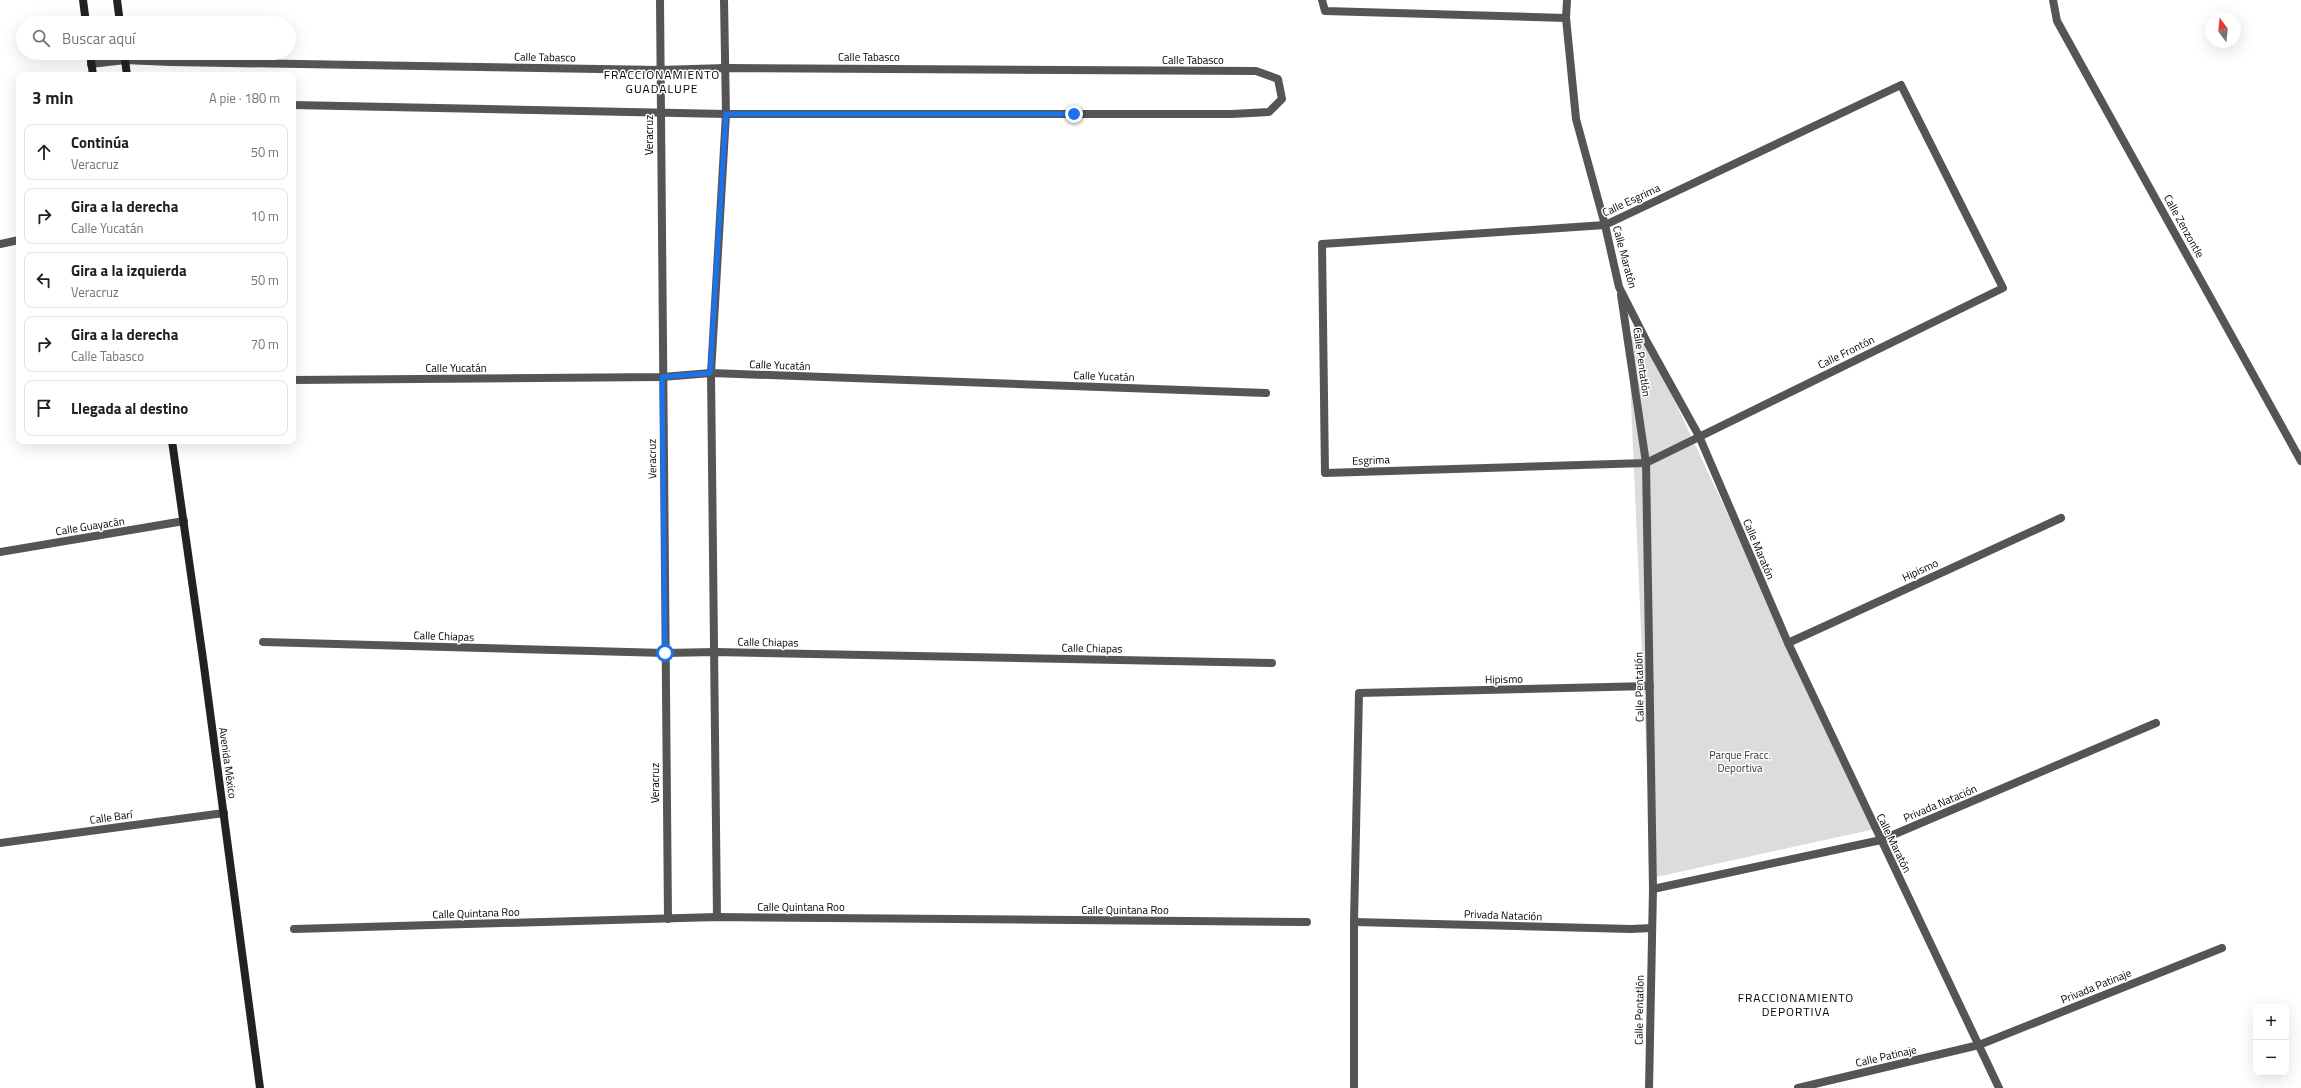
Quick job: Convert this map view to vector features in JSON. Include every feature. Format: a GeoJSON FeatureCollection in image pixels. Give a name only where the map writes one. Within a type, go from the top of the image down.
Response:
{"type":"FeatureCollection","features":[{"type":"Feature","properties":{"kind":"main road"},"geometry":{"type":"LineString","coordinates":[[83,0],[85,16]]}},
{"type":"Feature","properties":{"kind":"main road"},"geometry":{"type":"LineString","coordinates":[[117,0],[119,16]]}},
{"type":"Feature","properties":{"kind":"main road"},"geometry":{"type":"LineString","coordinates":[[91,60],[92,72]]}},
{"type":"Feature","properties":{"kind":"main road"},"geometry":{"type":"LineString","coordinates":[[125,60],[127,72]]}},
{"type":"Feature","properties":{"kind":"main road","name":"Avenida México"},"geometry":{"type":"LineString","coordinates":[[172,444],[224,813],[260,1088]]}},
{"type":"Feature","properties":{"kind":"street","name":"Veracruz"},"geometry":{"type":"LineString","coordinates":[[660,0],[659,112],[668,918]]}},
{"type":"Feature","properties":{"kind":"street"},"geometry":{"type":"LineString","coordinates":[[717,917],[715,652],[710,373],[726,114],[724,0]]}},
{"type":"Feature","properties":{"kind":"street"},"geometry":{"type":"LineString","coordinates":[[1322,0],[1325,11],[1566,18]]}},
{"type":"Feature","properties":{"kind":"street","name":"Calle Maratón"},"geometry":{"type":"LineString","coordinates":[[1567,0],[1566,18],[1576,119],[1605,225],[1619,287],[1647,342],[1699,436],[1788,643],[1999,1088]]}},
{"type":"Feature","properties":{"kind":"street","name":"Calle Zenzontle"},"geometry":{"type":"LineString","coordinates":[[2053,0],[2057,21],[2301,461]]}},
{"type":"Feature","properties":{"kind":"street","name":"Calle Tabasco"},"geometry":{"type":"LineString","coordinates":[[91,64],[108,60]]}},
{"type":"Feature","properties":{"kind":"street","name":"Calle Tabasco"},"geometry":{"type":"LineString","coordinates":[[155,60],[170,62],[660,70],[725,68],[1256,71],[1278,79],[1282,99],[1269,112],[1232,114],[726,114],[296,105]]}},
{"type":"Feature","properties":{"kind":"street","name":"Calle Esgrima"},"geometry":{"type":"LineString","coordinates":[[1322,244],[1605,225],[1901,85],[2003,288]]}},
{"type":"Feature","properties":{"kind":"street"},"geometry":{"type":"LineString","coordinates":[[0,244],[16,241]]}},
{"type":"Feature","properties":{"kind":"street","name":"Esgrima"},"geometry":{"type":"LineString","coordinates":[[1322,244],[1325,473],[1646,464]]}},
{"type":"Feature","properties":{"kind":"street","name":"Calle Pentatlón"},"geometry":{"type":"LineString","coordinates":[[1619,287],[1646,464],[1653,889],[1649,1088]]}},
{"type":"Feature","properties":{"kind":"street","name":"Calle Frontón"},"geometry":{"type":"LineString","coordinates":[[1646,464],[1699,436],[2003,288]]}},
{"type":"Feature","properties":{"kind":"street","name":"Calle Yucatán"},"geometry":{"type":"LineString","coordinates":[[296,380],[662,377],[710,373],[1266,393]]}},
{"type":"Feature","properties":{"kind":"street","name":"Hipismo"},"geometry":{"type":"LineString","coordinates":[[1788,643],[2061,518]]}},
{"type":"Feature","properties":{"kind":"street","name":"Calle Guayacán"},"geometry":{"type":"LineString","coordinates":[[0,552],[184,521]]}},
{"type":"Feature","properties":{"kind":"street","name":"Calle Chiapas"},"geometry":{"type":"LineString","coordinates":[[263,642],[665,653],[715,652],[1272,663]]}},
{"type":"Feature","properties":{"kind":"street","name":"Hipismo"},"geometry":{"type":"LineString","coordinates":[[1354,922],[1359,694],[1650,686]]}},
{"type":"Feature","properties":{"kind":"street","name":"Privada Natación"},"geometry":{"type":"LineString","coordinates":[[1653,889],[1881,840],[2156,723]]}},
{"type":"Feature","properties":{"kind":"street","name":"Calle Barí"},"geometry":{"type":"LineString","coordinates":[[0,843],[224,813]]}},
{"type":"Feature","properties":{"kind":"street","name":"Calle Quintana Roo"},"geometry":{"type":"LineString","coordinates":[[294,929],[717,917],[1307,922]]}},
{"type":"Feature","properties":{"kind":"street"},"geometry":{"type":"LineString","coordinates":[[1354,922],[1354,1088]]}},
{"type":"Feature","properties":{"kind":"street","name":"Privada Natación"},"geometry":{"type":"LineString","coordinates":[[1354,922],[1631,929],[1652,928]]}},
{"type":"Feature","properties":{"kind":"street","name":"Privada Patinaje"},"geometry":{"type":"LineString","coordinates":[[1979,1045],[2222,948]]}},
{"type":"Feature","properties":{"kind":"street","name":"Calle Patinaje"},"geometry":{"type":"LineString","coordinates":[[1798,1088],[1979,1045]]}},
{"type":"Feature","properties":{"kind":"green space","name":"Parque Fracc. Deportiva"},"geometry":{"type":"Polygon","coordinates":[[[1628,335],[1647,342],[1875,829],[1652,878],[1628,335]]]}},
{"type":"Feature","properties":{"kind":"district","name":"FRACCIONAMIENTO GUADALUPE"},"geometry":{"type":"Point","coordinates":[662,82]}},
{"type":"Feature","properties":{"kind":"district","name":"FRACCIONAMIENTO DEPORTIVA"},"geometry":{"type":"Point","coordinates":[1796,1005]}},
{"type":"Feature","properties":{"kind":"route"},"geometry":{"type":"LineString","coordinates":[[665,653],[662,377],[710,373],[726,114],[1074,114]]}}]}
